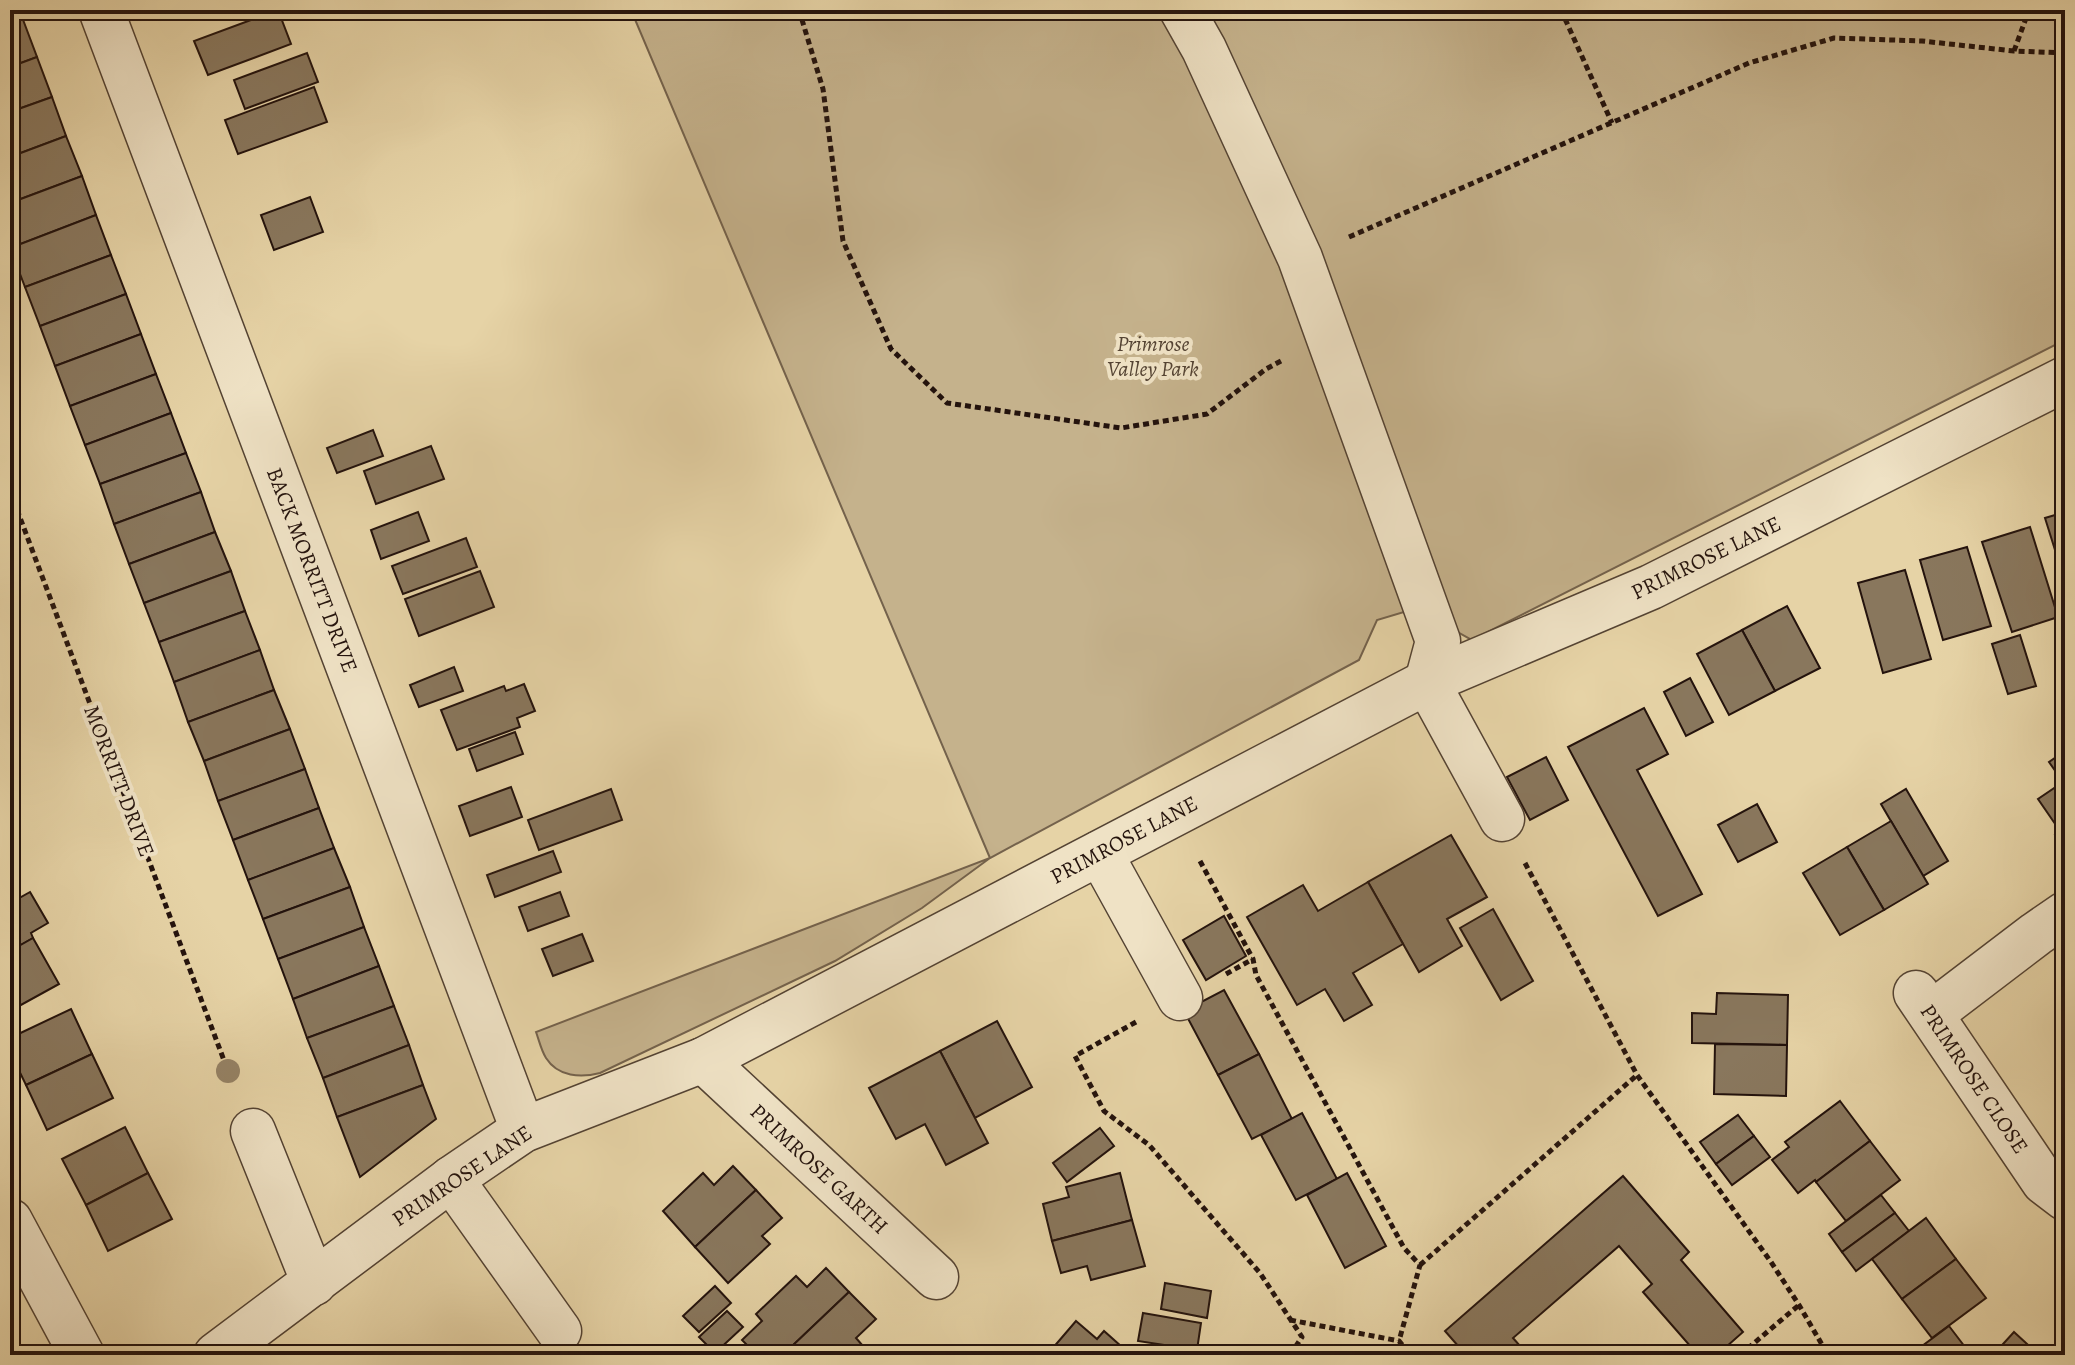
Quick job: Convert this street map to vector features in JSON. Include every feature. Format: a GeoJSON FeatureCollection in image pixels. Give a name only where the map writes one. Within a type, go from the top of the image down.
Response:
{"type":"FeatureCollection","features":[{"type":"Feature","properties":{"kind":"street","name":"BACK MORRITT DRIVE"},"geometry":{"type":"LineString","coordinates":[[101,10],[523,1130]]}},
{"type":"Feature","properties":{"kind":"street"},"geometry":{"type":"LineString","coordinates":[[1182,10],[1204,49],[1300,258],[1438,641],[1427,682],[1502,819]]}},
{"type":"Feature","properties":{"kind":"street","name":"PRIMROSE LANE"},"geometry":{"type":"LineString","coordinates":[[216,1355],[451,1179],[523,1130],[703,1060],[1427,682],[1651,587],[2065,379]]}},
{"type":"Feature","properties":{"kind":"street"},"geometry":{"type":"LineString","coordinates":[[1100,853],[1180,998]]}},
{"type":"Feature","properties":{"kind":"street","name":"PRIMROSE CLOSE"},"geometry":{"type":"LineString","coordinates":[[2065,914],[1924,1003],[2044,1182],[2065,1198]]}},
{"type":"Feature","properties":{"kind":"street","name":"PRIMROSE GARTH"},"geometry":{"type":"LineString","coordinates":[[703,1060],[936,1277]]}},
{"type":"Feature","properties":{"kind":"street"},"geometry":{"type":"LineString","coordinates":[[253,1131],[314,1283]]}},
{"type":"Feature","properties":{"kind":"street"},"geometry":{"type":"LineString","coordinates":[[451,1179],[559,1331]]}},
{"type":"Feature","properties":{"kind":"street"},"geometry":{"type":"LineString","coordinates":[[10,1221],[82,1355]]}},
{"type":"Feature","properties":{"kind":"path"},"geometry":{"type":"LineString","coordinates":[[799,10],[823,89],[843,241],[891,349],[947,403],[1121,428],[1207,414],[1266,369],[1328,336]]}},
{"type":"Feature","properties":{"kind":"path"},"geometry":{"type":"LineString","coordinates":[[1561,10],[1612,123]]}},
{"type":"Feature","properties":{"kind":"path"},"geometry":{"type":"LineString","coordinates":[[2014,51],[2029,10]]}},
{"type":"Feature","properties":{"kind":"path"},"geometry":{"type":"LineString","coordinates":[[1300,258],[1749,63],[1834,38],[1922,41],[2065,53]]}},
{"type":"Feature","properties":{"kind":"path","name":"MORRITT DRIVE"},"geometry":{"type":"LineString","coordinates":[[10,491],[228,1071]]}},
{"type":"Feature","properties":{"kind":"path"},"geometry":{"type":"LineString","coordinates":[[1174,814],[1253,959],[1256,975],[1404,1248],[1420,1265]]}},
{"type":"Feature","properties":{"kind":"path"},"geometry":{"type":"LineString","coordinates":[[1502,819],[1637,1075],[1771,1262],[1828,1355]]}},
{"type":"Feature","properties":{"kind":"path"},"geometry":{"type":"LineString","coordinates":[[1399,1341],[1420,1265],[1637,1075]]}},
{"type":"Feature","properties":{"kind":"path"},"geometry":{"type":"LineString","coordinates":[[1104,1111],[1149,1145],[1260,1273],[1302,1337],[1290,1355]]}},
{"type":"Feature","properties":{"kind":"path"},"geometry":{"type":"LineString","coordinates":[[1740,1355],[1799,1305]]}},
{"type":"Feature","properties":{"kind":"path"},"geometry":{"type":"LineString","coordinates":[[1290,1320],[1399,1341],[1411,1355]]}},
{"type":"Feature","properties":{"kind":"green space","name":"Primrose Valley Park"},"geometry":{"type":"Polygon","coordinates":[[[631,10],[2065,10],[2065,340],[1472,640],[1447,626],[1434,603],[1377,620],[1359,660],[990,858],[631,10]]]}},
{"type":"Feature","properties":{"kind":"green space"},"geometry":{"type":"Polygon","coordinates":[[[990,858],[922,908],[835,961],[600,1073],[578,1075],[563,1072],[551,1064],[543,1052],[536,1032],[990,858]]]}},
{"type":"Feature","properties":{"kind":"building"},"geometry":{"type":"Polygon","coordinates":[[[278,10],[291,44],[208,75],[194,41],[278,10]]]}},
{"type":"Feature","properties":{"kind":"building"},"geometry":{"type":"Polygon","coordinates":[[[22,17],[37,57],[10,67],[10,22],[22,17]]]}},
{"type":"Feature","properties":{"kind":"building"},"geometry":{"type":"Polygon","coordinates":[[[307,53],[318,82],[245,109],[234,80],[307,53]]]}},
{"type":"Feature","properties":{"kind":"building"},"geometry":{"type":"Polygon","coordinates":[[[37,57],[52,97],[10,112],[10,67],[37,57]]]}},
{"type":"Feature","properties":{"kind":"building"},"geometry":{"type":"Polygon","coordinates":[[[314,87],[327,122],[238,154],[225,120],[314,87]]]}},
{"type":"Feature","properties":{"kind":"building"},"geometry":{"type":"Polygon","coordinates":[[[52,97],[66,136],[10,157],[10,112],[52,97]]]}},
{"type":"Feature","properties":{"kind":"building"},"geometry":{"type":"Polygon","coordinates":[[[66,136],[82,176],[10,203],[10,157],[66,136]]]}},
{"type":"Feature","properties":{"kind":"building"},"geometry":{"type":"Polygon","coordinates":[[[82,176],[96,215],[10,248],[10,203],[82,176]]]}},
{"type":"Feature","properties":{"kind":"building"},"geometry":{"type":"Polygon","coordinates":[[[310,197],[323,232],[274,250],[261,215],[310,197]]]}},
{"type":"Feature","properties":{"kind":"building"},"geometry":{"type":"Polygon","coordinates":[[[96,215],[111,255],[25,287],[10,248],[96,215]]]}},
{"type":"Feature","properties":{"kind":"building"},"geometry":{"type":"Polygon","coordinates":[[[111,255],[126,294],[40,326],[25,287],[111,255]]]}},
{"type":"Feature","properties":{"kind":"building"},"geometry":{"type":"Polygon","coordinates":[[[126,294],[141,334],[55,366],[40,326],[126,294]]]}},
{"type":"Feature","properties":{"kind":"building"},"geometry":{"type":"Polygon","coordinates":[[[141,334],[156,374],[70,406],[55,366],[141,334]]]}},
{"type":"Feature","properties":{"kind":"building"},"geometry":{"type":"Polygon","coordinates":[[[156,374],[171,413],[85,445],[70,406],[156,374]]]}},
{"type":"Feature","properties":{"kind":"building"},"geometry":{"type":"Polygon","coordinates":[[[171,413],[186,453],[100,484],[85,445],[171,413]]]}},
{"type":"Feature","properties":{"kind":"building"},"geometry":{"type":"Polygon","coordinates":[[[373,430],[383,456],[337,473],[327,448],[373,430]]]}},
{"type":"Feature","properties":{"kind":"building"},"geometry":{"type":"Polygon","coordinates":[[[431,446],[444,479],[376,504],[364,471],[431,446]]]}},
{"type":"Feature","properties":{"kind":"building"},"geometry":{"type":"Polygon","coordinates":[[[186,453],[201,492],[114,524],[100,484],[186,453]]]}},
{"type":"Feature","properties":{"kind":"building"},"geometry":{"type":"Polygon","coordinates":[[[201,492],[215,532],[129,564],[114,524],[201,492]]]}},
{"type":"Feature","properties":{"kind":"building"},"geometry":{"type":"Polygon","coordinates":[[[418,512],[429,541],[381,559],[371,530],[418,512]]]}},
{"type":"Feature","properties":{"kind":"building"},"geometry":{"type":"Polygon","coordinates":[[[2065,512],[2065,582],[2045,518],[2065,512]]]}},
{"type":"Feature","properties":{"kind":"building"},"geometry":{"type":"Polygon","coordinates":[[[2030,527],[2058,617],[2012,632],[1982,542],[2030,527]]]}},
{"type":"Feature","properties":{"kind":"building"},"geometry":{"type":"Polygon","coordinates":[[[215,532],[231,571],[144,603],[129,564],[215,532]]]}},
{"type":"Feature","properties":{"kind":"building"},"geometry":{"type":"Polygon","coordinates":[[[466,538],[477,567],[403,594],[392,566],[466,538]]]}},
{"type":"Feature","properties":{"kind":"building"},"geometry":{"type":"Polygon","coordinates":[[[1967,547],[1991,626],[1943,640],[1920,560],[1967,547]]]}},
{"type":"Feature","properties":{"kind":"building"},"geometry":{"type":"Polygon","coordinates":[[[1905,570],[1931,659],[1883,673],[1858,583],[1905,570]]]}},
{"type":"Feature","properties":{"kind":"building"},"geometry":{"type":"Polygon","coordinates":[[[231,571],[245,611],[159,642],[144,603],[231,571]]]}},
{"type":"Feature","properties":{"kind":"building"},"geometry":{"type":"Polygon","coordinates":[[[480,571],[494,607],[419,636],[405,599],[480,571]]]}},
{"type":"Feature","properties":{"kind":"building"},"geometry":{"type":"Polygon","coordinates":[[[1787,606],[1820,668],[1775,691],[1742,630],[1787,606]]]}},
{"type":"Feature","properties":{"kind":"building"},"geometry":{"type":"Polygon","coordinates":[[[245,611],[260,650],[174,682],[159,642],[245,611]]]}},
{"type":"Feature","properties":{"kind":"building"},"geometry":{"type":"Polygon","coordinates":[[[1742,630],[1775,691],[1729,715],[1697,654],[1742,630]]]}},
{"type":"Feature","properties":{"kind":"building"},"geometry":{"type":"Polygon","coordinates":[[[2020,635],[2036,686],[2008,694],[1992,644],[2020,635]]]}},
{"type":"Feature","properties":{"kind":"building"},"geometry":{"type":"Polygon","coordinates":[[[260,650],[274,690],[188,722],[174,682],[260,650]]]}},
{"type":"Feature","properties":{"kind":"building"},"geometry":{"type":"Polygon","coordinates":[[[454,667],[463,691],[419,707],[410,685],[454,667]]]}},
{"type":"Feature","properties":{"kind":"building"},"geometry":{"type":"Polygon","coordinates":[[[1690,678],[1713,722],[1686,736],[1664,692],[1690,678]]]}},
{"type":"Feature","properties":{"kind":"building"},"geometry":{"type":"Polygon","coordinates":[[[524,684],[535,711],[517,718],[520,727],[457,750],[441,710],[504,686],[506,691],[524,684]]]}},
{"type":"Feature","properties":{"kind":"building"},"geometry":{"type":"Polygon","coordinates":[[[274,690],[290,729],[204,761],[188,722],[274,690]]]}},
{"type":"Feature","properties":{"kind":"building"},"geometry":{"type":"Polygon","coordinates":[[[1644,708],[1668,754],[1637,770],[1702,894],[1658,916],[1568,747],[1644,708]]]}},
{"type":"Feature","properties":{"kind":"building"},"geometry":{"type":"Polygon","coordinates":[[[290,729],[305,769],[218,801],[204,761],[290,729]]]}},
{"type":"Feature","properties":{"kind":"building"},"geometry":{"type":"Polygon","coordinates":[[[515,732],[523,754],[477,771],[469,749],[515,732]]]}},
{"type":"Feature","properties":{"kind":"building"},"geometry":{"type":"Polygon","coordinates":[[[2065,751],[2065,850],[2055,835],[2060,831],[2038,799],[2063,782],[2049,762],[2065,751]]]}},
{"type":"Feature","properties":{"kind":"building"},"geometry":{"type":"Polygon","coordinates":[[[1546,757],[1568,800],[1530,820],[1507,777],[1546,757]]]}},
{"type":"Feature","properties":{"kind":"building"},"geometry":{"type":"Polygon","coordinates":[[[305,769],[319,808],[233,840],[218,801],[305,769]]]}},
{"type":"Feature","properties":{"kind":"building"},"geometry":{"type":"Polygon","coordinates":[[[511,787],[522,817],[470,836],[459,806],[511,787]]]}},
{"type":"Feature","properties":{"kind":"building"},"geometry":{"type":"Polygon","coordinates":[[[611,789],[622,820],[539,850],[528,820],[611,789]]]}},
{"type":"Feature","properties":{"kind":"building"},"geometry":{"type":"Polygon","coordinates":[[[1906,789],[1948,861],[1923,876],[1881,804],[1906,789]]]}},
{"type":"Feature","properties":{"kind":"building"},"geometry":{"type":"Polygon","coordinates":[[[1757,804],[1777,842],[1738,862],[1718,825],[1757,804]]]}},
{"type":"Feature","properties":{"kind":"building"},"geometry":{"type":"Polygon","coordinates":[[[319,808],[334,848],[248,880],[233,840],[319,808]]]}},
{"type":"Feature","properties":{"kind":"building"},"geometry":{"type":"Polygon","coordinates":[[[1891,821],[1928,884],[1884,910],[1847,847],[1891,821]]]}},
{"type":"Feature","properties":{"kind":"building"},"geometry":{"type":"Polygon","coordinates":[[[1451,835],[1487,897],[1447,919],[1462,946],[1419,972],[1368,882],[1451,835]]]}},
{"type":"Feature","properties":{"kind":"building"},"geometry":{"type":"Polygon","coordinates":[[[1847,847],[1884,910],[1840,935],[1803,873],[1847,847]]]}},
{"type":"Feature","properties":{"kind":"building"},"geometry":{"type":"Polygon","coordinates":[[[334,848],[350,887],[263,919],[248,880],[334,848]]]}},
{"type":"Feature","properties":{"kind":"building"},"geometry":{"type":"Polygon","coordinates":[[[553,851],[561,872],[495,897],[487,875],[553,851]]]}},
{"type":"Feature","properties":{"kind":"building"},"geometry":{"type":"Polygon","coordinates":[[[1368,882],[1403,944],[1353,973],[1372,1005],[1344,1021],[1325,989],[1297,1005],[1247,917],[1303,885],[1318,911],[1368,882]]]}},
{"type":"Feature","properties":{"kind":"building"},"geometry":{"type":"Polygon","coordinates":[[[350,887],[364,927],[278,959],[263,919],[350,887]]]}},
{"type":"Feature","properties":{"kind":"building"},"geometry":{"type":"Polygon","coordinates":[[[30,892],[48,923],[31,933],[33,938],[10,951],[10,898],[12,902],[30,892]]]}},
{"type":"Feature","properties":{"kind":"building"},"geometry":{"type":"Polygon","coordinates":[[[560,892],[569,916],[528,931],[519,907],[560,892]]]}},
{"type":"Feature","properties":{"kind":"building"},"geometry":{"type":"Polygon","coordinates":[[[1493,909],[1533,981],[1501,1000],[1460,928],[1493,909]]]}},
{"type":"Feature","properties":{"kind":"building"},"geometry":{"type":"Polygon","coordinates":[[[1224,916],[1246,956],[1206,980],[1183,940],[1224,916]]]}},
{"type":"Feature","properties":{"kind":"building"},"geometry":{"type":"Polygon","coordinates":[[[364,927],[379,966],[293,999],[278,959],[364,927]]]}},
{"type":"Feature","properties":{"kind":"building"},"geometry":{"type":"Polygon","coordinates":[[[582,934],[593,961],[553,976],[542,949],[582,934]]]}},
{"type":"Feature","properties":{"kind":"building"},"geometry":{"type":"Polygon","coordinates":[[[33,938],[59,984],[10,1011],[10,951],[33,938]]]}},
{"type":"Feature","properties":{"kind":"building"},"geometry":{"type":"Polygon","coordinates":[[[379,966],[394,1006],[307,1038],[293,999],[379,966]]]}},
{"type":"Feature","properties":{"kind":"building"},"geometry":{"type":"Polygon","coordinates":[[[1224,990],[1259,1054],[1218,1075],[1184,1011],[1224,990]]]}},
{"type":"Feature","properties":{"kind":"building"},"geometry":{"type":"Polygon","coordinates":[[[1717,993],[1788,995],[1787,1045],[1692,1043],[1692,1013],[1716,1014],[1717,993]]]}},
{"type":"Feature","properties":{"kind":"building"},"geometry":{"type":"Polygon","coordinates":[[[394,1006],[409,1045],[323,1078],[307,1038],[394,1006]]]}},
{"type":"Feature","properties":{"kind":"building"},"geometry":{"type":"Polygon","coordinates":[[[71,1009],[92,1054],[26,1085],[10,1052],[10,1038],[71,1009]]]}},
{"type":"Feature","properties":{"kind":"building"},"geometry":{"type":"Polygon","coordinates":[[[997,1021],[1032,1087],[975,1118],[940,1051],[997,1021]]]}},
{"type":"Feature","properties":{"kind":"building"},"geometry":{"type":"Polygon","coordinates":[[[1715,1044],[1787,1045],[1786,1096],[1714,1094],[1715,1044]]]}},
{"type":"Feature","properties":{"kind":"building"},"geometry":{"type":"Polygon","coordinates":[[[409,1045],[423,1085],[337,1117],[323,1078],[409,1045]]]}},
{"type":"Feature","properties":{"kind":"building"},"geometry":{"type":"Polygon","coordinates":[[[940,1051],[988,1143],[946,1165],[925,1124],[896,1139],[869,1088],[940,1051]]]}},
{"type":"Feature","properties":{"kind":"building"},"geometry":{"type":"Polygon","coordinates":[[[92,1054],[113,1098],[47,1130],[26,1085],[92,1054]]]}},
{"type":"Feature","properties":{"kind":"building"},"geometry":{"type":"Polygon","coordinates":[[[1259,1054],[1292,1119],[1252,1139],[1218,1075],[1259,1054]]]}},
{"type":"Feature","properties":{"kind":"building"},"geometry":{"type":"Polygon","coordinates":[[[423,1085],[436,1119],[360,1177],[337,1117],[423,1085]]]}},
{"type":"Feature","properties":{"kind":"building"},"geometry":{"type":"Polygon","coordinates":[[[1840,1101],[1870,1141],[1798,1193],[1772,1160],[1789,1147],[1785,1142],[1840,1101]]]}},
{"type":"Feature","properties":{"kind":"building"},"geometry":{"type":"Polygon","coordinates":[[[1302,1113],[1337,1179],[1296,1200],[1261,1135],[1302,1113]]]}},
{"type":"Feature","properties":{"kind":"building"},"geometry":{"type":"Polygon","coordinates":[[[1738,1115],[1754,1136],[1716,1164],[1700,1142],[1738,1115]]]}},
{"type":"Feature","properties":{"kind":"building"},"geometry":{"type":"Polygon","coordinates":[[[125,1127],[148,1173],[86,1205],[62,1159],[125,1127]]]}},
{"type":"Feature","properties":{"kind":"building"},"geometry":{"type":"Polygon","coordinates":[[[1100,1128],[1114,1146],[1067,1182],[1053,1163],[1100,1128]]]}},
{"type":"Feature","properties":{"kind":"building"},"geometry":{"type":"Polygon","coordinates":[[[1754,1136],[1770,1157],[1732,1185],[1716,1164],[1754,1136]]]}},
{"type":"Feature","properties":{"kind":"building"},"geometry":{"type":"Polygon","coordinates":[[[1870,1141],[1900,1180],[1846,1221],[1816,1182],[1870,1141]]]}},
{"type":"Feature","properties":{"kind":"building"},"geometry":{"type":"Polygon","coordinates":[[[733,1166],[756,1190],[695,1247],[663,1211],[703,1173],[714,1185],[733,1166]]]}},
{"type":"Feature","properties":{"kind":"building"},"geometry":{"type":"Polygon","coordinates":[[[148,1173],[172,1219],[108,1251],[86,1205],[148,1173]]]}},
{"type":"Feature","properties":{"kind":"building"},"geometry":{"type":"Polygon","coordinates":[[[1120,1173],[1132,1220],[1052,1241],[1043,1204],[1069,1197],[1066,1187],[1120,1173]]]}},
{"type":"Feature","properties":{"kind":"building"},"geometry":{"type":"Polygon","coordinates":[[[1347,1173],[1386,1246],[1345,1268],[1307,1195],[1347,1173]]]}},
{"type":"Feature","properties":{"kind":"building"},"geometry":{"type":"Polygon","coordinates":[[[1623,1176],[1689,1252],[1681,1260],[1743,1332],[1717,1355],[1698,1355],[1643,1292],[1652,1284],[1619,1246],[1513,1338],[1528,1355],[1466,1355],[1445,1331],[1623,1176]]]}},
{"type":"Feature","properties":{"kind":"building"},"geometry":{"type":"Polygon","coordinates":[[[756,1190],[782,1218],[762,1236],[770,1244],[728,1283],[695,1247],[756,1190]]]}},
{"type":"Feature","properties":{"kind":"building"},"geometry":{"type":"Polygon","coordinates":[[[1881,1195],[1895,1213],[1842,1252],[1829,1234],[1881,1195]]]}},
{"type":"Feature","properties":{"kind":"building"},"geometry":{"type":"Polygon","coordinates":[[[1895,1213],[1909,1231],[1856,1271],[1842,1252],[1895,1213]]]}},
{"type":"Feature","properties":{"kind":"building"},"geometry":{"type":"Polygon","coordinates":[[[1926,1218],[1956,1259],[1902,1299],[1872,1259],[1926,1218]]]}},
{"type":"Feature","properties":{"kind":"building"},"geometry":{"type":"Polygon","coordinates":[[[1132,1220],[1145,1266],[1091,1280],[1087,1266],[1061,1273],[1052,1241],[1132,1220]]]}},
{"type":"Feature","properties":{"kind":"building"},"geometry":{"type":"Polygon","coordinates":[[[1956,1259],[1986,1298],[1932,1338],[1902,1299],[1956,1259]]]}},
{"type":"Feature","properties":{"kind":"building"},"geometry":{"type":"Polygon","coordinates":[[[826,1268],[849,1292],[789,1349],[786,1346],[777,1355],[757,1355],[742,1340],[762,1321],[756,1314],[796,1276],[807,1287],[826,1268]]]}},
{"type":"Feature","properties":{"kind":"building"},"geometry":{"type":"Polygon","coordinates":[[[1165,1283],[1211,1291],[1207,1318],[1161,1309],[1165,1283]]]}},
{"type":"Feature","properties":{"kind":"building"},"geometry":{"type":"Polygon","coordinates":[[[715,1286],[731,1303],[699,1332],[683,1316],[715,1286]]]}},
{"type":"Feature","properties":{"kind":"building"},"geometry":{"type":"Polygon","coordinates":[[[849,1292],[876,1319],[856,1338],[863,1346],[854,1355],[795,1355],[789,1349],[849,1292]]]}},
{"type":"Feature","properties":{"kind":"building"},"geometry":{"type":"Polygon","coordinates":[[[727,1311],[743,1327],[715,1353],[699,1337],[727,1311]]]}},
{"type":"Feature","properties":{"kind":"building"},"geometry":{"type":"Polygon","coordinates":[[[1143,1313],[1201,1323],[1197,1350],[1138,1341],[1143,1313]]]}},
{"type":"Feature","properties":{"kind":"building"},"geometry":{"type":"Polygon","coordinates":[[[1076,1321],[1097,1339],[1104,1331],[1131,1355],[1059,1355],[1052,1349],[1076,1321]]]}},
{"type":"Feature","properties":{"kind":"building"},"geometry":{"type":"Polygon","coordinates":[[[1949,1326],[1965,1347],[1954,1355],[1910,1355],[1949,1326]]]}},
{"type":"Feature","properties":{"kind":"building"},"geometry":{"type":"Polygon","coordinates":[[[2014,1332],[2039,1355],[1993,1355],[2014,1332]]]}}]}
